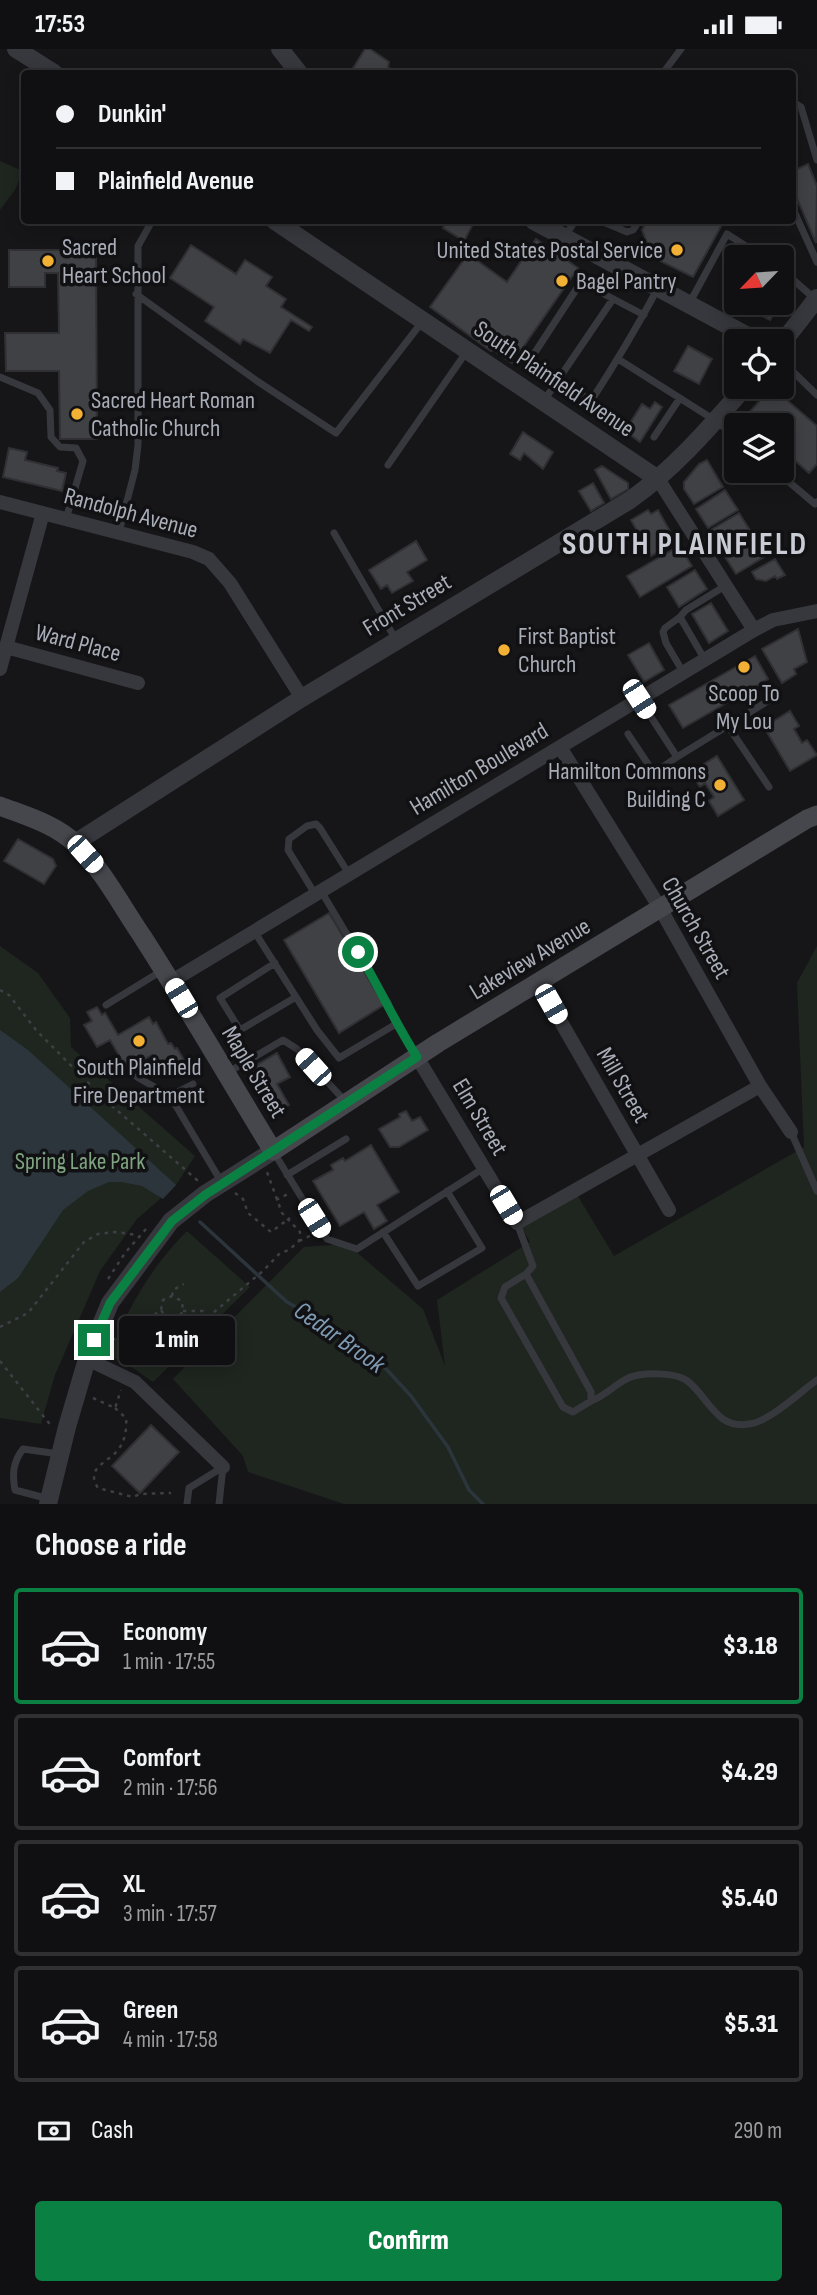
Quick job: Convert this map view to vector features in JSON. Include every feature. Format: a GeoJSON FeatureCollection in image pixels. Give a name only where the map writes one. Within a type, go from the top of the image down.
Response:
{"type":"FeatureCollection","features":[{"type":"Feature","properties":{"kind":"main road","name":"Maple Street"},"geometry":{"type":"LineString","coordinates":[[0,806],[40,821],[75,843],[101,873],[168,976],[273,1151]]}},
{"type":"Feature","properties":{"kind":"main road","name":"Lakeview Avenue"},"geometry":{"type":"LineString","coordinates":[[273,1151],[538,982],[817,815]]}},
{"type":"Feature","properties":{"kind":"street"},"geometry":{"type":"LineString","coordinates":[[16,49],[49,70]]}},
{"type":"Feature","properties":{"kind":"street"},"geometry":{"type":"LineString","coordinates":[[280,49],[297,70]]}},
{"type":"Feature","properties":{"kind":"street","name":"South Plainfield Avenue"},"geometry":{"type":"LineString","coordinates":[[279,224],[658,479],[754,630]]}},
{"type":"Feature","properties":{"kind":"street"},"geometry":{"type":"LineString","coordinates":[[540,224],[735,329]]}},
{"type":"Feature","properties":{"kind":"street"},"geometry":{"type":"LineString","coordinates":[[793,329],[816,299]]}},
{"type":"Feature","properties":{"kind":"street","name":"Front Street"},"geometry":{"type":"LineString","coordinates":[[75,843],[302,698],[630,500],[658,479],[735,399]]}},
{"type":"Feature","properties":{"kind":"street","name":"Randolph Avenue"},"geometry":{"type":"LineString","coordinates":[[0,502],[193,552],[214,564],[230,583],[302,698]]}},
{"type":"Feature","properties":{"kind":"street"},"geometry":{"type":"LineString","coordinates":[[0,669],[43,513]]}},
{"type":"Feature","properties":{"kind":"street","name":"Hamilton Boulevard"},"geometry":{"type":"LineString","coordinates":[[168,976],[254,932],[754,630],[773,620],[817,611]]}},
{"type":"Feature","properties":{"kind":"street","name":"Ward Place"},"geometry":{"type":"LineString","coordinates":[[6,647],[138,683]]}},
{"type":"Feature","properties":{"kind":"street","name":"Church Street"},"geometry":{"type":"LineString","coordinates":[[560,747],[660,908],[760,1086],[792,1132]]}},
{"type":"Feature","properties":{"kind":"street","name":"Mill Street"},"geometry":{"type":"LineString","coordinates":[[538,982],[669,1210]]}},
{"type":"Feature","properties":{"kind":"street","name":"Elm Street"},"geometry":{"type":"LineString","coordinates":[[417,1057],[517,1223]]}},
{"type":"Feature","properties":{"kind":"street"},"geometry":{"type":"LineString","coordinates":[[517,1223],[760,1086]]}},
{"type":"Feature","properties":{"kind":"street"},"geometry":{"type":"LineString","coordinates":[[49,1501],[87,1359],[110,1303],[172,1221],[228,1187],[273,1151]]}},
{"type":"Feature","properties":{"kind":"street"},"geometry":{"type":"LineString","coordinates":[[87,1359],[135,1382],[223,1467]]}},
{"type":"Feature","properties":{"kind":"lane"},"geometry":{"type":"LineString","coordinates":[[665,70],[681,49]]}},
{"type":"Feature","properties":{"kind":"lane"},"geometry":{"type":"LineString","coordinates":[[796,104],[801,107],[817,160]]}},
{"type":"Feature","properties":{"kind":"lane"},"geometry":{"type":"LineString","coordinates":[[796,216],[817,262]]}},
{"type":"Feature","properties":{"kind":"lane"},"geometry":{"type":"LineString","coordinates":[[119,533],[135,470],[138,445],[138,246],[150,224]]}},
{"type":"Feature","properties":{"kind":"lane"},"geometry":{"type":"LineString","coordinates":[[565,237],[573,224]]}},
{"type":"Feature","properties":{"kind":"lane"},"geometry":{"type":"LineString","coordinates":[[608,224],[627,232],[633,230],[637,224]]}},
{"type":"Feature","properties":{"kind":"lane"},"geometry":{"type":"LineString","coordinates":[[689,304],[727,235],[743,245]]}},
{"type":"Feature","properties":{"kind":"lane"},"geometry":{"type":"LineString","coordinates":[[794,280],[816,299]]}},
{"type":"Feature","properties":{"kind":"lane"},"geometry":{"type":"LineString","coordinates":[[644,315],[581,282],[530,360],[591,401],[618,359],[644,315],[659,288]]}},
{"type":"Feature","properties":{"kind":"lane"},"geometry":{"type":"LineString","coordinates":[[136,293],[257,381],[336,433],[423,321]]}},
{"type":"Feature","properties":{"kind":"lane"},"geometry":{"type":"LineString","coordinates":[[543,402],[613,299]]}},
{"type":"Feature","properties":{"kind":"lane"},"geometry":{"type":"LineString","coordinates":[[388,465],[468,351]]}},
{"type":"Feature","properties":{"kind":"lane"},"geometry":{"type":"LineString","coordinates":[[618,359],[724,427]]}},
{"type":"Feature","properties":{"kind":"lane"},"geometry":{"type":"LineString","coordinates":[[794,373],[817,395]]}},
{"type":"Feature","properties":{"kind":"lane"},"geometry":{"type":"LineString","coordinates":[[0,377],[38,393],[50,410],[51,437],[60,447],[76,449],[83,461],[66,519]]}},
{"type":"Feature","properties":{"kind":"lane"},"geometry":{"type":"LineString","coordinates":[[654,437],[680,398]]}},
{"type":"Feature","properties":{"kind":"lane"},"geometry":{"type":"LineString","coordinates":[[790,483],[815,504],[817,502]]}},
{"type":"Feature","properties":{"kind":"lane"},"geometry":{"type":"LineString","coordinates":[[334,533],[396,641]]}},
{"type":"Feature","properties":{"kind":"lane"},"geometry":{"type":"LineString","coordinates":[[683,672],[666,643],[663,632],[686,610],[726,585]]}},
{"type":"Feature","properties":{"kind":"lane"},"geometry":{"type":"LineString","coordinates":[[680,617],[705,660]]}},
{"type":"Feature","properties":{"kind":"lane"},"geometry":{"type":"LineString","coordinates":[[628,734],[653,773],[776,696]]}},
{"type":"Feature","properties":{"kind":"lane"},"geometry":{"type":"LineString","coordinates":[[639,699],[677,757]]}},
{"type":"Feature","properties":{"kind":"lane"},"geometry":{"type":"LineString","coordinates":[[728,726],[769,787]]}},
{"type":"Feature","properties":{"kind":"lane"},"geometry":{"type":"LineString","coordinates":[[349,874],[317,824],[307,826],[289,839],[288,850],[388,1003],[396,1024],[417,1057]]}},
{"type":"Feature","properties":{"kind":"lane"},"geometry":{"type":"LineString","coordinates":[[254,932],[339,1058],[396,1024]]}},
{"type":"Feature","properties":{"kind":"lane"},"geometry":{"type":"LineString","coordinates":[[275,963],[220,998],[240,1030],[296,997]]}},
{"type":"Feature","properties":{"kind":"lane"},"geometry":{"type":"LineString","coordinates":[[106,1005],[168,976]]}},
{"type":"Feature","properties":{"kind":"lane"},"geometry":{"type":"LineString","coordinates":[[226,1073],[283,1040],[297,1049],[346,1103]]}},
{"type":"Feature","properties":{"kind":"lane"},"geometry":{"type":"LineString","coordinates":[[137,1077],[170,1096],[228,1187]]}},
{"type":"Feature","properties":{"kind":"lane"},"geometry":{"type":"LineString","coordinates":[[170,1096],[193,1084]]}},
{"type":"Feature","properties":{"kind":"lane"},"geometry":{"type":"LineString","coordinates":[[792,1132],[817,1191]]}},
{"type":"Feature","properties":{"kind":"lane"},"geometry":{"type":"LineString","coordinates":[[288,1175],[346,1139]]}},
{"type":"Feature","properties":{"kind":"lane"},"geometry":{"type":"LineString","coordinates":[[273,1151],[327,1239],[357,1249],[484,1168]]}},
{"type":"Feature","properties":{"kind":"lane"},"geometry":{"type":"LineString","coordinates":[[383,1232],[418,1286],[482,1248],[447,1192]]}},
{"type":"Feature","properties":{"kind":"lane"},"geometry":{"type":"LineString","coordinates":[[517,1223],[533,1266],[526,1275],[505,1287],[501,1298],[563,1407],[573,1412],[600,1398],[626,1379],[638,1375],[674,1376],[683,1378],[692,1385],[710,1409],[726,1420],[751,1425],[817,1380]]}},
{"type":"Feature","properties":{"kind":"lane"},"geometry":{"type":"LineString","coordinates":[[526,1275],[591,1392],[591,1401]]}},
{"type":"Feature","properties":{"kind":"lane"},"geometry":{"type":"LineString","coordinates":[[49,1501],[15,1490],[13,1476],[16,1458],[23,1449],[60,1455]]}},
{"type":"Feature","properties":{"kind":"lane"},"geometry":{"type":"LineString","coordinates":[[187,1504],[189,1488],[223,1467]]}},
{"type":"Feature","properties":{"kind":"lane"},"geometry":{"type":"LineString","coordinates":[[219,1504],[223,1467]]}},
{"type":"Feature","properties":{"kind":"path"},"geometry":{"type":"LineString","coordinates":[[0,990],[9,995],[36,1030],[104,1099],[197,1179]]}},
{"type":"Feature","properties":{"kind":"path"},"geometry":{"type":"LineString","coordinates":[[267,1172],[282,1213],[290,1218],[300,1232],[299,1241]]}},
{"type":"Feature","properties":{"kind":"path"},"geometry":{"type":"LineString","coordinates":[[228,1187],[243,1199],[248,1213],[271,1232],[290,1218]]}},
{"type":"Feature","properties":{"kind":"path"},"geometry":{"type":"LineString","coordinates":[[276,1200],[288,1194]]}},
{"type":"Feature","properties":{"kind":"path"},"geometry":{"type":"LineString","coordinates":[[0,1327],[28,1313],[84,1242],[98,1234],[115,1232],[140,1235]]}},
{"type":"Feature","properties":{"kind":"path"},"geometry":{"type":"LineString","coordinates":[[177,1319],[184,1311],[203,1311],[208,1316],[251,1281],[280,1252],[312,1235]]}},
{"type":"Feature","properties":{"kind":"path"},"geometry":{"type":"LineString","coordinates":[[172,1296],[173,1290],[184,1284]]}},
{"type":"Feature","properties":{"kind":"path"},"geometry":{"type":"LineString","coordinates":[[172,1296],[182,1301],[184,1311]]}},
{"type":"Feature","properties":{"kind":"path"},"geometry":{"type":"LineString","coordinates":[[112,1340],[138,1332],[161,1310],[163,1300],[172,1296]]}},
{"type":"Feature","properties":{"kind":"path"},"geometry":{"type":"LineString","coordinates":[[161,1310],[167,1319],[164,1347]]}},
{"type":"Feature","properties":{"kind":"path"},"geometry":{"type":"LineString","coordinates":[[122,1319],[127,1340],[138,1353],[138,1359],[131,1367]]}},
{"type":"Feature","properties":{"kind":"path"},"geometry":{"type":"LineString","coordinates":[[167,1319],[188,1323]]}},
{"type":"Feature","properties":{"kind":"path"},"geometry":{"type":"LineString","coordinates":[[0,1360],[53,1427]]}},
{"type":"Feature","properties":{"kind":"path"},"geometry":{"type":"LineString","coordinates":[[115,1408],[122,1384]]}},
{"type":"Feature","properties":{"kind":"path"},"geometry":{"type":"LineString","coordinates":[[93,1398],[115,1408],[126,1418],[125,1438],[117,1451],[97,1467],[93,1476],[96,1486],[133,1497],[140,1494],[171,1493]]}},
{"type":"Feature","properties":{"kind":"green space"},"geometry":{"type":"Polygon","coordinates":[[[0,161],[21,170],[21,176],[15,190],[0,210],[0,161]]]}},
{"type":"Feature","properties":{"kind":"green space","name":"Spring Lake Park"},"geometry":{"type":"Polygon","coordinates":[[[0,946],[38,973],[70,1018],[71,1047],[195,1156],[176,1185],[137,1219],[100,1271],[55,1375],[41,1424],[0,1418],[0,946]]]}},
{"type":"Feature","properties":{"kind":"green space"},"geometry":{"type":"Polygon","coordinates":[[[817,946],[817,1504],[344,1504],[248,1472],[243,1456],[173,1379],[304,1247],[347,1244],[423,1309],[445,1366],[437,1300],[530,1242],[520,1225],[576,1193],[614,1256],[804,1147],[797,983],[817,946]]]}},
{"type":"Feature","properties":{"kind":"green space"},"geometry":{"type":"Polygon","coordinates":[[[187,1231],[250,1287],[153,1382],[109,1356],[141,1289],[162,1259],[187,1231]]]}},
{"type":"Feature","properties":{"kind":"shaded area"},"geometry":{"type":"Polygon","coordinates":[[[0,1030],[28,1050],[176,1185],[163,1199],[142,1186],[122,1182],[109,1182],[88,1191],[63,1210],[18,1278],[0,1292],[0,1030]]]}},
{"type":"Feature","properties":{"kind":"building"},"geometry":{"type":"Polygon","coordinates":[[[365,49],[370,49],[389,62],[388,67],[392,70],[352,70],[365,49]]]}},
{"type":"Feature","properties":{"kind":"building"},"geometry":{"type":"Polygon","coordinates":[[[808,164],[817,186],[816,243],[796,196],[796,170],[808,164]]]}},
{"type":"Feature","properties":{"kind":"building"},"geometry":{"type":"Polygon","coordinates":[[[445,224],[473,224],[464,241],[443,228],[445,224]]]}},
{"type":"Feature","properties":{"kind":"building","name":"United States Postal Service"},"geometry":{"type":"Polygon","coordinates":[[[645,224],[722,224],[693,277],[644,253],[648,246],[642,230],[645,224]]]}},
{"type":"Feature","properties":{"kind":"building"},"geometry":{"type":"Polygon","coordinates":[[[536,239],[578,268],[512,363],[430,307],[468,254],[507,282],[536,239]]]}},
{"type":"Feature","properties":{"kind":"building"},"geometry":{"type":"Polygon","coordinates":[[[191,245],[236,274],[245,260],[272,277],[266,286],[286,299],[281,307],[312,327],[309,331],[291,320],[270,353],[243,339],[240,344],[205,321],[214,307],[170,278],[191,245]]]}},
{"type":"Feature","properties":{"kind":"building"},"geometry":{"type":"Polygon","coordinates":[[[9,250],[96,250],[97,439],[60,439],[59,371],[6,371],[5,333],[59,333],[58,273],[45,273],[45,287],[9,287],[9,250]]]}},
{"type":"Feature","properties":{"kind":"building"},"geometry":{"type":"Polygon","coordinates":[[[761,315],[773,315],[770,320],[761,315]]]}},
{"type":"Feature","properties":{"kind":"building"},"geometry":{"type":"Polygon","coordinates":[[[688,346],[712,359],[699,384],[674,371],[688,346]]]}},
{"type":"Feature","properties":{"kind":"building"},"geometry":{"type":"Polygon","coordinates":[[[761,399],[786,399],[817,426],[817,464],[809,473],[794,460],[794,413],[749,413],[761,399]]]}},
{"type":"Feature","properties":{"kind":"building"},"geometry":{"type":"Polygon","coordinates":[[[655,402],[662,407],[640,442],[625,431],[642,404],[650,409],[655,402]]]}},
{"type":"Feature","properties":{"kind":"building"},"geometry":{"type":"Polygon","coordinates":[[[523,432],[553,452],[543,469],[524,453],[520,460],[510,454],[523,432]]]}},
{"type":"Feature","properties":{"kind":"building"},"geometry":{"type":"Polygon","coordinates":[[[9,448],[27,452],[25,460],[58,468],[57,471],[66,473],[62,491],[3,477],[9,448]]]}},
{"type":"Feature","properties":{"kind":"building"},"geometry":{"type":"Polygon","coordinates":[[[707,460],[723,487],[694,504],[684,489],[684,482],[699,464],[707,460]]]}},
{"type":"Feature","properties":{"kind":"building"},"geometry":{"type":"Polygon","coordinates":[[[602,466],[628,483],[628,489],[611,499],[595,470],[602,466]]]}},
{"type":"Feature","properties":{"kind":"building"},"geometry":{"type":"Polygon","coordinates":[[[593,483],[604,503],[591,511],[579,491],[593,483]]]}},
{"type":"Feature","properties":{"kind":"building"},"geometry":{"type":"Polygon","coordinates":[[[725,490],[738,510],[708,528],[696,509],[725,490]]]}},
{"type":"Feature","properties":{"kind":"building"},"geometry":{"type":"Polygon","coordinates":[[[648,510],[651,514],[658,510],[676,542],[651,556],[631,520],[648,510]]]}},
{"type":"Feature","properties":{"kind":"building"},"geometry":{"type":"Polygon","coordinates":[[[739,513],[751,532],[721,550],[709,531],[739,513]]]}},
{"type":"Feature","properties":{"kind":"building"},"geometry":{"type":"Polygon","coordinates":[[[754,537],[766,556],[736,574],[724,555],[754,537]]]}},
{"type":"Feature","properties":{"kind":"building"},"geometry":{"type":"Polygon","coordinates":[[[416,541],[427,560],[407,572],[413,581],[392,593],[387,585],[381,589],[369,570],[416,541]]]}},
{"type":"Feature","properties":{"kind":"building"},"geometry":{"type":"Polygon","coordinates":[[[679,546],[692,566],[640,597],[627,576],[679,546]]]}},
{"type":"Feature","properties":{"kind":"building"},"geometry":{"type":"Polygon","coordinates":[[[775,559],[785,575],[766,581],[756,579],[752,572],[775,559]]]}},
{"type":"Feature","properties":{"kind":"building"},"geometry":{"type":"Polygon","coordinates":[[[695,570],[707,589],[679,607],[667,587],[695,570]]]}},
{"type":"Feature","properties":{"kind":"building"},"geometry":{"type":"Polygon","coordinates":[[[711,603],[728,631],[709,643],[692,614],[711,603]]]}},
{"type":"Feature","properties":{"kind":"building"},"geometry":{"type":"Polygon","coordinates":[[[798,629],[807,662],[794,669],[796,674],[782,683],[762,649],[798,629]]]}},
{"type":"Feature","properties":{"kind":"building"},"geometry":{"type":"Polygon","coordinates":[[[649,643],[664,670],[644,682],[628,655],[649,643]]]}},
{"type":"Feature","properties":{"kind":"building"},"geometry":{"type":"Polygon","coordinates":[[[755,656],[768,679],[683,728],[669,705],[755,656]]]}},
{"type":"Feature","properties":{"kind":"building"},"geometry":{"type":"Polygon","coordinates":[[[790,711],[799,726],[794,729],[802,743],[807,740],[817,755],[790,771],[764,727],[790,711]]]}},
{"type":"Feature","properties":{"kind":"building","name":"Hamilton Commons Building C"},"geometry":{"type":"Polygon","coordinates":[[[717,756],[744,800],[718,816],[709,801],[714,797],[705,783],[700,787],[691,772],[717,756]]]}},
{"type":"Feature","properties":{"kind":"building"},"geometry":{"type":"Polygon","coordinates":[[[18,839],[53,859],[56,866],[44,884],[4,861],[18,839]]]}},
{"type":"Feature","properties":{"kind":"building"},"geometry":{"type":"Polygon","coordinates":[[[329,913],[384,1005],[339,1033],[284,940],[329,913]]]}},
{"type":"Feature","properties":{"kind":"building","name":"South Plainfield Fire Department"},"geometry":{"type":"Polygon","coordinates":[[[97,1007],[102,1015],[105,1013],[118,1035],[149,1017],[153,1024],[156,1022],[168,1044],[171,1043],[177,1048],[187,1065],[164,1077],[152,1055],[127,1069],[110,1040],[97,1047],[84,1025],[92,1021],[87,1012],[97,1007]]]}},
{"type":"Feature","properties":{"kind":"building"},"geometry":{"type":"Polygon","coordinates":[[[277,1053],[290,1077],[277,1084],[289,1105],[273,1114],[248,1070],[277,1053]]]}},
{"type":"Feature","properties":{"kind":"building"},"geometry":{"type":"Polygon","coordinates":[[[406,1111],[412,1121],[420,1117],[428,1130],[399,1147],[390,1147],[379,1129],[406,1111]]]}},
{"type":"Feature","properties":{"kind":"building"},"geometry":{"type":"Polygon","coordinates":[[[371,1145],[399,1192],[377,1205],[387,1221],[374,1229],[364,1212],[340,1226],[313,1181],[333,1170],[331,1165],[343,1158],[345,1161],[371,1145]]]}},
{"type":"Feature","properties":{"kind":"building"},"geometry":{"type":"Polygon","coordinates":[[[151,1425],[179,1452],[140,1493],[112,1466],[151,1425]]]}},
{"type":"Feature","properties":{"kind":"waterway","name":"Cedar Brook"},"geometry":{"type":"LineString","coordinates":[[200,1222],[287,1302],[332,1328],[377,1359],[411,1396],[448,1447],[469,1490],[483,1504]]}},
{"type":"Feature","properties":{"kind":"place","name":"United States Postal Service"},"geometry":{"type":"Point","coordinates":[677,250]}},
{"type":"Feature","properties":{"kind":"place","name":"Sacred Heart School"},"geometry":{"type":"Point","coordinates":[48,261]}},
{"type":"Feature","properties":{"kind":"place","name":"Bagel Pantry"},"geometry":{"type":"Point","coordinates":[562,281]}},
{"type":"Feature","properties":{"kind":"place","name":"Sacred Heart Roman Catholic Church"},"geometry":{"type":"Point","coordinates":[77,414]}},
{"type":"Feature","properties":{"kind":"place","name":"First Baptist Church"},"geometry":{"type":"Point","coordinates":[504,650]}},
{"type":"Feature","properties":{"kind":"place","name":"Scoop To My Lou"},"geometry":{"type":"Point","coordinates":[744,667]}},
{"type":"Feature","properties":{"kind":"place","name":"Hamilton Commons Building C"},"geometry":{"type":"Point","coordinates":[720,785]}},
{"type":"Feature","properties":{"kind":"place","name":"South Plainfield Fire Department"},"geometry":{"type":"Point","coordinates":[139,1041]}},
{"type":"Feature","properties":{"kind":"district","name":"SOUTH PLAINFIELD"},"geometry":{"type":"Point","coordinates":[685,544]}},
{"type":"Feature","properties":{"kind":"route"},"geometry":{"type":"LineString","coordinates":[[94,1340],[110,1303],[172,1221],[205,1195],[417,1057],[396,1024],[388,1003],[358,952]]}}]}
